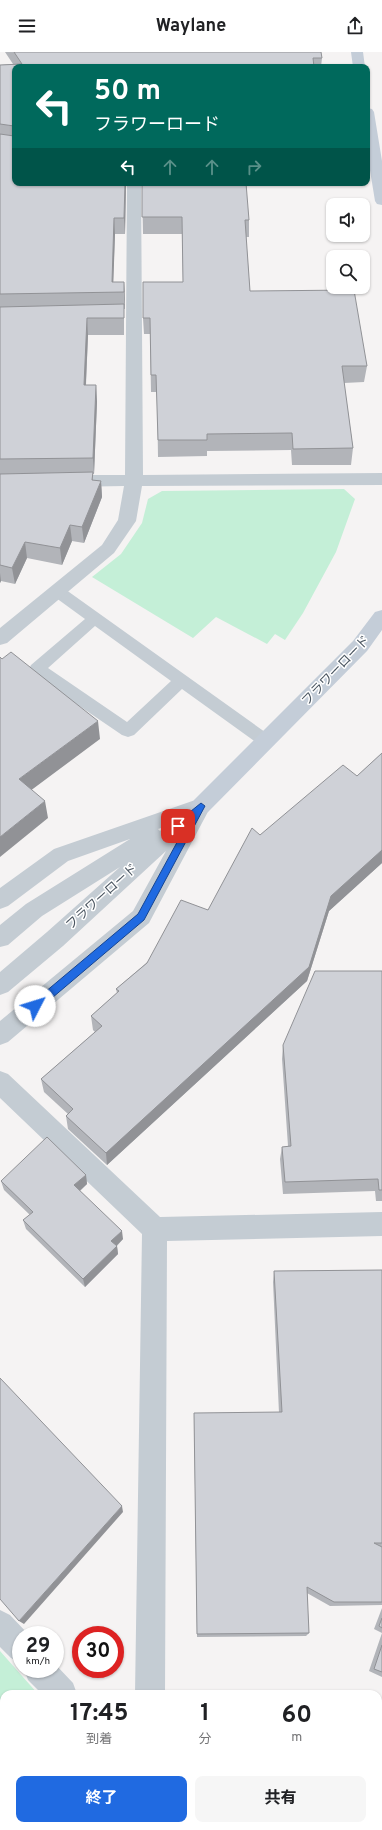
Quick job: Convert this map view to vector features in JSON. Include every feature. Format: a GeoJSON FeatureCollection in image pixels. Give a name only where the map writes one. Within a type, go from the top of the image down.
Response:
{"type":"FeatureCollection","features":[{"type":"Feature","properties":{"kind":"street"},"geometry":{"type":"LineString","coordinates":[[356,52],[358,64]]}},
{"type":"Feature","properties":{"kind":"street"},"geometry":{"type":"LineString","coordinates":[[370,132],[382,201]]}},
{"type":"Feature","properties":{"kind":"street"},"geometry":{"type":"LineString","coordinates":[[0,638],[108,549],[127,521],[134,480],[126,314],[134,186]]}},
{"type":"Feature","properties":{"kind":"street"},"geometry":{"type":"LineString","coordinates":[[55,482],[134,480],[382,479]]}},
{"type":"Feature","properties":{"kind":"street","name":"フラワーロード"},"geometry":{"type":"LineString","coordinates":[[0,985],[55,939],[201,806],[360,646],[380,623]]}},
{"type":"Feature","properties":{"kind":"street"},"geometry":{"type":"LineString","coordinates":[[0,900],[61,855],[201,806]]}},
{"type":"Feature","properties":{"kind":"street"},"geometry":{"type":"LineString","coordinates":[[0,1035],[141,917],[201,806]]}},
{"type":"Feature","properties":{"kind":"street","name":"フラワーロード"},"geometry":{"type":"LineString","coordinates":[[0,938],[34,910],[201,806]]}},
{"type":"Feature","properties":{"kind":"street"},"geometry":{"type":"LineString","coordinates":[[0,1082],[155,1229],[382,1224]]}},
{"type":"Feature","properties":{"kind":"street"},"geometry":{"type":"LineString","coordinates":[[150,1690],[155,1229]]}},
{"type":"Feature","properties":{"kind":"street"},"geometry":{"type":"LineString","coordinates":[[0,1625],[12,1638]]}},
{"type":"Feature","properties":{"kind":"street"},"geometry":{"type":"LineString","coordinates":[[47,1678],[58,1690]]}},
{"type":"Feature","properties":{"kind":"lane"},"geometry":{"type":"LineString","coordinates":[[57,591],[266,741]]}},
{"type":"Feature","properties":{"kind":"lane"},"geometry":{"type":"LineString","coordinates":[[94,618],[37,669],[128,731],[182,680]]}},
{"type":"Feature","properties":{"kind":"green space"},"geometry":{"type":"Polygon","coordinates":[[[344,489],[355,499],[336,552],[303,613],[285,640],[275,634],[267,644],[216,617],[193,638],[92,577],[121,554],[142,523],[148,499],[162,491],[344,489]]]}},
{"type":"Feature","properties":{"kind":"green space"},"geometry":{"type":"Polygon","coordinates":[[[0,1651],[12,1665],[12,1678],[24,1678],[34,1690],[0,1690],[0,1651]]]}},
{"type":"Feature","properties":{"kind":"building"},"geometry":{"type":"Polygon","coordinates":[[[14,52],[321,52],[322,58],[313,58],[314,64],[22,64],[14,52]]]}},
{"type":"Feature","properties":{"kind":"building"},"geometry":{"type":"Polygon","coordinates":[[[12,64],[12,126],[0,124],[0,65],[12,64]]]}},
{"type":"Feature","properties":{"kind":"building"},"geometry":{"type":"Polygon","coordinates":[[[0,134],[12,136],[12,186],[125,186],[124,218],[114,218],[112,282],[124,282],[124,292],[0,294],[0,134]]]}},
{"type":"Feature","properties":{"kind":"building"},"geometry":{"type":"Polygon","coordinates":[[[142,186],[246,186],[249,220],[245,220],[250,291],[326,290],[326,294],[355,294],[367,366],[342,366],[353,448],[293,449],[292,433],[207,434],[207,440],[158,440],[156,375],[151,375],[150,318],[143,318],[143,282],[183,282],[182,217],[142,217],[142,186]]]}},
{"type":"Feature","properties":{"kind":"building"},"geometry":{"type":"Polygon","coordinates":[[[124,304],[124,318],[87,318],[84,385],[96,385],[93,458],[0,459],[0,307],[124,304]]]}},
{"type":"Feature","properties":{"kind":"building"},"geometry":{"type":"Polygon","coordinates":[[[93,472],[92,480],[101,481],[82,527],[70,525],[60,548],[25,542],[12,568],[0,565],[0,474],[93,472]]]}},
{"type":"Feature","properties":{"kind":"building"},"geometry":{"type":"Polygon","coordinates":[[[11,652],[98,721],[19,779],[45,801],[0,837],[0,657],[2,659],[11,652]]]}},
{"type":"Feature","properties":{"kind":"building"},"geometry":{"type":"Polygon","coordinates":[[[382,753],[382,850],[331,896],[309,967],[106,1153],[66,1116],[73,1109],[41,1079],[102,1026],[91,1016],[119,991],[116,989],[147,963],[181,900],[208,910],[252,828],[260,835],[343,765],[357,776],[382,753]]]}},
{"type":"Feature","properties":{"kind":"building"},"geometry":{"type":"Polygon","coordinates":[[[315,971],[382,971],[382,1190],[379,1190],[378,1179],[285,1182],[282,1147],[291,1146],[283,1045],[315,971]]]}},
{"type":"Feature","properties":{"kind":"building"},"geometry":{"type":"Polygon","coordinates":[[[47,1137],[86,1175],[74,1185],[122,1231],[111,1241],[117,1246],[83,1279],[23,1220],[33,1212],[1,1181],[47,1137]]]}},
{"type":"Feature","properties":{"kind":"building"},"geometry":{"type":"Polygon","coordinates":[[[382,1270],[382,1543],[374,1543],[382,1547],[382,1602],[334,1602],[307,1587],[309,1633],[197,1634],[194,1413],[282,1412],[274,1271],[382,1270]]]}},
{"type":"Feature","properties":{"kind":"building"},"geometry":{"type":"Polygon","coordinates":[[[0,1378],[122,1506],[19,1621],[0,1599],[0,1378]]]}},
{"type":"Feature","properties":{"kind":"building"},"geometry":{"type":"Polygon","coordinates":[[[382,1618],[382,1628],[379,1626],[382,1618]]]}},
{"type":"Feature","properties":{"kind":"building"},"geometry":{"type":"Polygon","coordinates":[[[382,1645],[382,1672],[374,1669],[382,1645]]]}},
{"type":"Feature","properties":{"kind":"route"},"geometry":{"type":"LineString","coordinates":[[35,1006],[141,917],[201,806],[178,826]]}}]}
